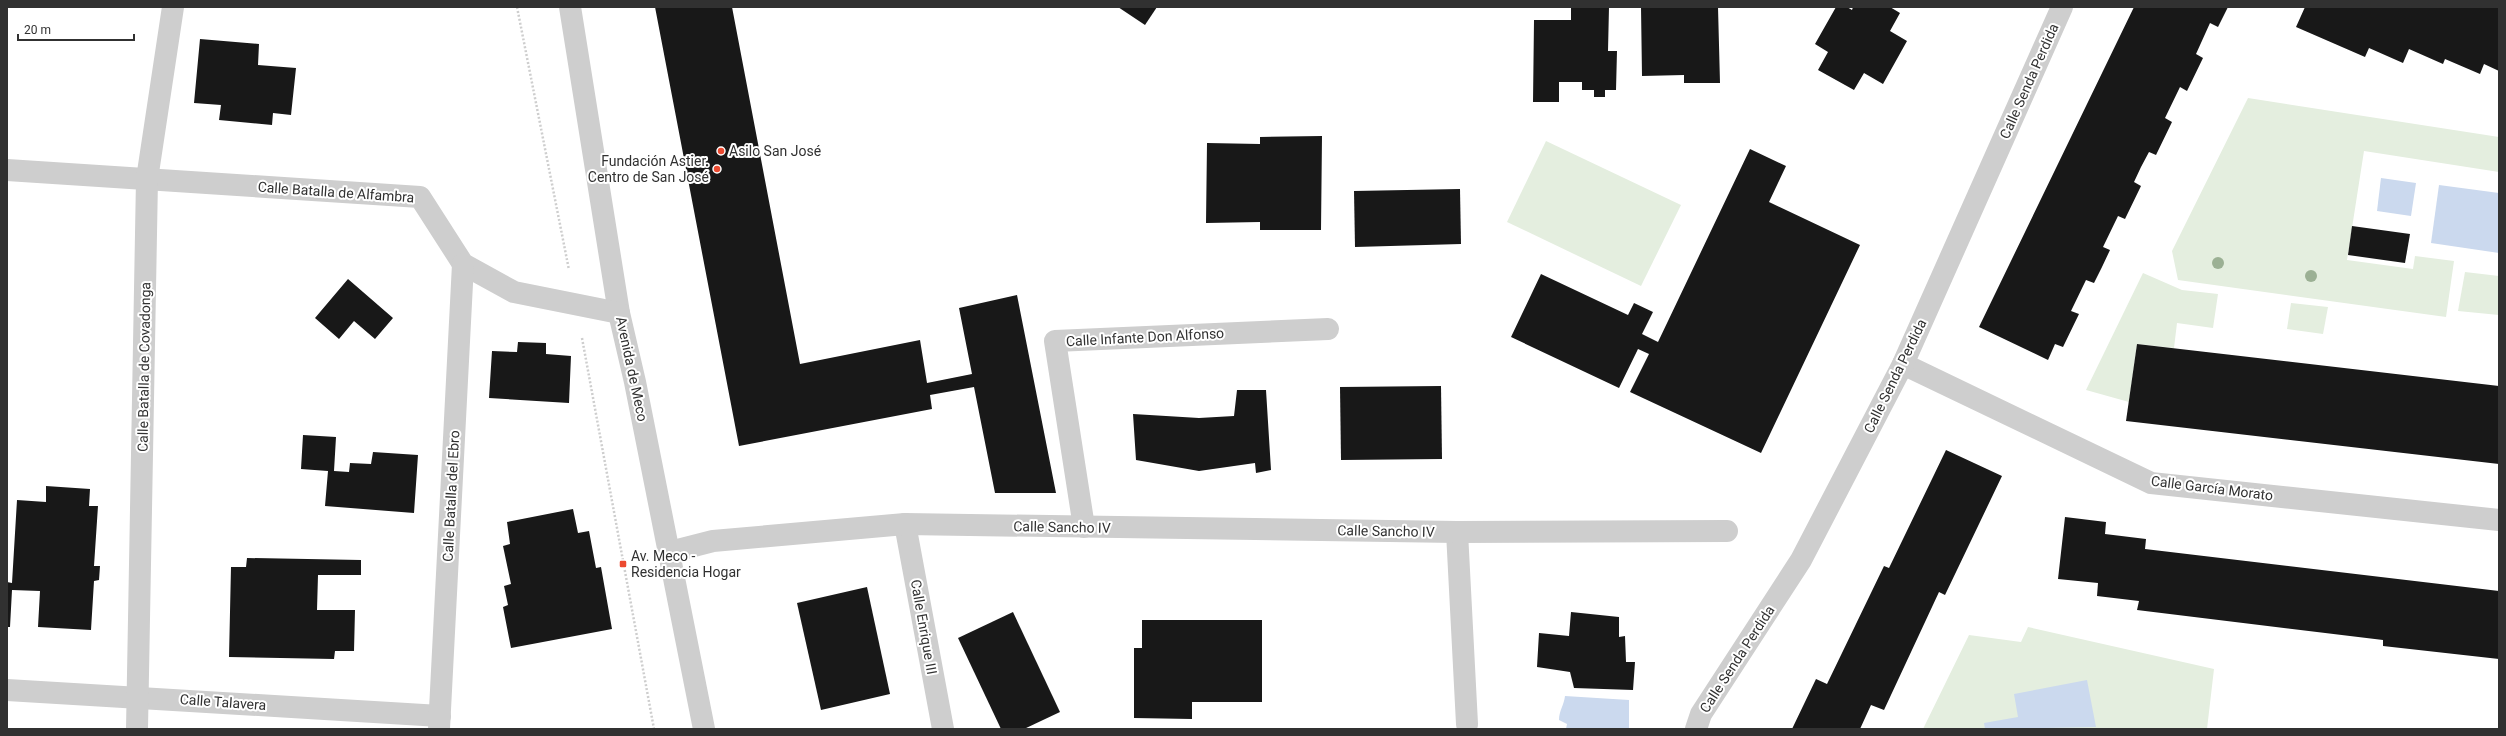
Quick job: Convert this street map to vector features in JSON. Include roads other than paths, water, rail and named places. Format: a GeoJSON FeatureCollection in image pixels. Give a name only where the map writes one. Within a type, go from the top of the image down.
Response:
{"type":"FeatureCollection","features":[{"type":"Feature","properties":{"kind":"street","name":"Calle Batalla de Covadonga"},"geometry":{"type":"LineString","coordinates":[[137,729],[139,697],[147,179],[173,7]]}},
{"type":"Feature","properties":{"kind":"street","name":"Avenida de Meco"},"geometry":{"type":"LineString","coordinates":[[570,7],[620,312],[670,552],[704,729]]}},
{"type":"Feature","properties":{"kind":"street","name":"Calle Senda Perdida"},"geometry":{"type":"LineString","coordinates":[[1696,729],[1701,714],[1801,560],[1903,364],[2062,7]]}},
{"type":"Feature","properties":{"kind":"street","name":"Calle Batalla de Alfambra"},"geometry":{"type":"LineString","coordinates":[[7,170],[420,197],[463,264],[514,292],[576,305],[620,312]]}},
{"type":"Feature","properties":{"kind":"street","name":"Calle Batalla del Ebro"},"geometry":{"type":"LineString","coordinates":[[439,722],[463,264]]}},
{"type":"Feature","properties":{"kind":"street","name":"Calle Infante Don Alfonso"},"geometry":{"type":"LineString","coordinates":[[1084,527],[1055,341],[1328,328]]}},
{"type":"Feature","properties":{"kind":"street","name":"Calle García Morato"},"geometry":{"type":"LineString","coordinates":[[1903,364],[2151,483],[2499,520]]}},
{"type":"Feature","properties":{"kind":"street","name":"Calle Sancho IV"},"geometry":{"type":"LineString","coordinates":[[670,552],[713,541],[905,524],[1457,532],[1727,531]]}},
{"type":"Feature","properties":{"kind":"street","name":"Calle Enrique III"},"geometry":{"type":"LineString","coordinates":[[905,524],[943,729]]}},
{"type":"Feature","properties":{"kind":"street"},"geometry":{"type":"LineString","coordinates":[[1457,532],[1467,724]]}},
{"type":"Feature","properties":{"kind":"street","name":"Calle Talavera"},"geometry":{"type":"LineString","coordinates":[[7,690],[139,697],[439,722]]}},
{"type":"Feature","properties":{"kind":"water"},"geometry":{"type":"Polygon","coordinates":[[[2381,178],[2416,183],[2411,216],[2377,211],[2381,178]]]}},
{"type":"Feature","properties":{"kind":"water"},"geometry":{"type":"Polygon","coordinates":[[[2439,185],[2499,193],[2499,253],[2431,243],[2439,185]]]}},
{"type":"Feature","properties":{"kind":"water"},"geometry":{"type":"Polygon","coordinates":[[[2087,680],[2096,727],[1985,729],[1984,723],[2018,717],[2014,694],[2087,680]]]}},
{"type":"Feature","properties":{"kind":"water"},"geometry":{"type":"Polygon","coordinates":[[[1565,696],[1629,700],[1629,729],[1566,729],[1567,724],[1559,720],[1565,696]]]}},
{"type":"Feature","properties":{"kind":"place","name":"Asilo San José"},"geometry":{"type":"Point","coordinates":[721,151]}},
{"type":"Feature","properties":{"kind":"place","name":"Fundación Astier. Centro de San José"},"geometry":{"type":"Point","coordinates":[717,169]}},
{"type":"Feature","properties":{"kind":"place","name":"Av. Meco - Residencia Hogar"},"geometry":{"type":"Point","coordinates":[623,564]}}]}
